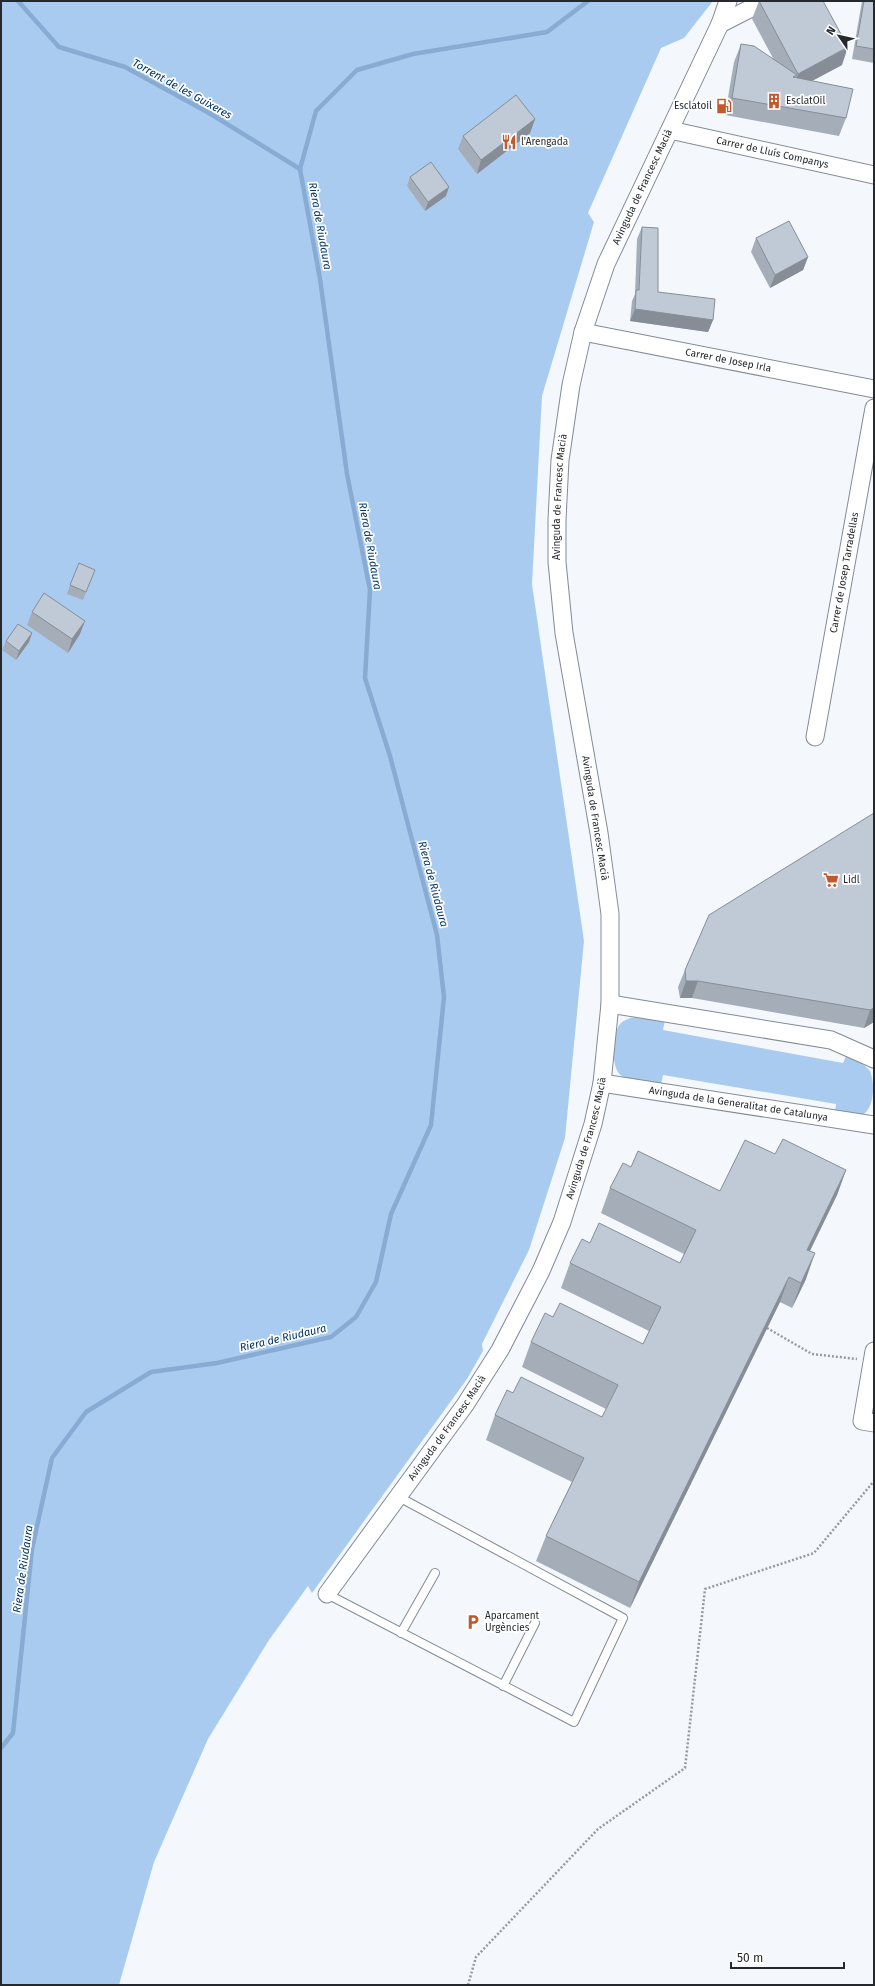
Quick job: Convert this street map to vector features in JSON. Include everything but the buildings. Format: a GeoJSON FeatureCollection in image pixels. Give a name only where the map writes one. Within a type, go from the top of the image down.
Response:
{"type":"FeatureCollection","features":[{"type":"Feature","properties":{"kind":"street","name":"Avinguda de Francesc Macià"},"geometry":{"type":"LineString","coordinates":[[327,1594],[397,1496],[465,1405],[500,1350],[541,1271],[562,1222],[593,1124],[602,1083],[610,1004],[610,914],[599,833],[564,633],[558,562],[557,520],[560,460],[571,385],[583,332],[606,264],[720,24],[728,1]]}},
{"type":"Feature","properties":{"kind":"street"},"geometry":{"type":"LineString","coordinates":[[720,24],[765,1]]}},
{"type":"Feature","properties":{"kind":"street","name":"Carrer de Lluís Companys"},"geometry":{"type":"LineString","coordinates":[[670,130],[874,175]]}},
{"type":"Feature","properties":{"kind":"street","name":"Carrer de Josep Irla"},"geometry":{"type":"LineString","coordinates":[[583,332],[874,389]]}},
{"type":"Feature","properties":{"kind":"street","name":"Carrer de Josep Tarradellas"},"geometry":{"type":"LineString","coordinates":[[815,737],[874,408]]}},
{"type":"Feature","properties":{"kind":"street"},"geometry":{"type":"LineString","coordinates":[[610,1004],[831,1040],[874,1059]]}},
{"type":"Feature","properties":{"kind":"street","name":"Avinguda de la Generalitat de Catalunya"},"geometry":{"type":"LineString","coordinates":[[602,1083],[874,1126]]}},
{"type":"Feature","properties":{"kind":"street"},"geometry":{"type":"LineString","coordinates":[[873,1356],[862,1421],[874,1423]]}},
{"type":"Feature","properties":{"kind":"lane"},"geometry":{"type":"LineString","coordinates":[[327,1594],[574,1722],[623,1618],[397,1496]]}},
{"type":"Feature","properties":{"kind":"lane"},"geometry":{"type":"LineString","coordinates":[[401,1633],[435,1573]]}},
{"type":"Feature","properties":{"kind":"lane"},"geometry":{"type":"LineString","coordinates":[[502,1686],[535,1623]]}},
{"type":"Feature","properties":{"kind":"path"},"geometry":{"type":"LineString","coordinates":[[767,1328],[812,1354],[873,1356]]}},
{"type":"Feature","properties":{"kind":"path"},"geometry":{"type":"LineString","coordinates":[[468,1985],[476,1957],[598,1829],[685,1768],[705,1589],[814,1553],[874,1481]]}},
{"type":"Feature","properties":{"kind":"shaded area"},"geometry":{"type":"Polygon","coordinates":[[[1,1],[713,1],[684,38],[661,48],[588,213],[594,222],[542,396],[532,584],[584,941],[565,1138],[529,1250],[482,1344],[483,1351],[467,1379],[312,1593],[308,1586],[269,1640],[208,1739],[154,1862],[119,1985],[1,1985],[1,1]]]}},
{"type":"Feature","properties":{"kind":"shaded area"},"geometry":{"type":"Polygon","coordinates":[[[637,1016],[665,1020],[663,1030],[843,1063],[847,1054],[870,1071],[872,1076],[873,1089],[869,1109],[860,1116],[835,1114],[836,1104],[663,1075],[661,1085],[626,1078],[618,1072],[614,1059],[615,1035],[620,1024],[637,1016]]]}},
{"type":"Feature","properties":{"kind":"waterway","name":"Torrent de les Guixeres"},"geometry":{"type":"LineString","coordinates":[[18,1],[59,47],[125,67],[209,113],[300,169]]}},
{"type":"Feature","properties":{"kind":"waterway","name":"Riera de Riudaura"},"geometry":{"type":"LineString","coordinates":[[1,1748],[13,1733],[32,1549],[52,1458],[86,1412],[151,1372],[217,1363],[331,1337],[356,1317],[376,1282],[391,1214],[431,1125],[444,997],[437,935],[390,756],[365,678],[370,590],[347,474],[320,279],[300,169],[316,111],[357,70],[413,54],[547,32],[588,1]]}},
{"type":"Feature","properties":{"kind":"place","name":"EsclatOil"},"geometry":{"type":"Point","coordinates":[774,101]}},
{"type":"Feature","properties":{"kind":"place","name":"Esclatoil"},"geometry":{"type":"Point","coordinates":[724,106]}},
{"type":"Feature","properties":{"kind":"place","name":"l'Arengada"},"geometry":{"type":"Point","coordinates":[509,142]}},
{"type":"Feature","properties":{"kind":"place","name":"Lidl"},"geometry":{"type":"Point","coordinates":[831,880]}},
{"type":"Feature","properties":{"kind":"place","name":"Aparcament Urgències"},"geometry":{"type":"Point","coordinates":[473,1622]}}]}
